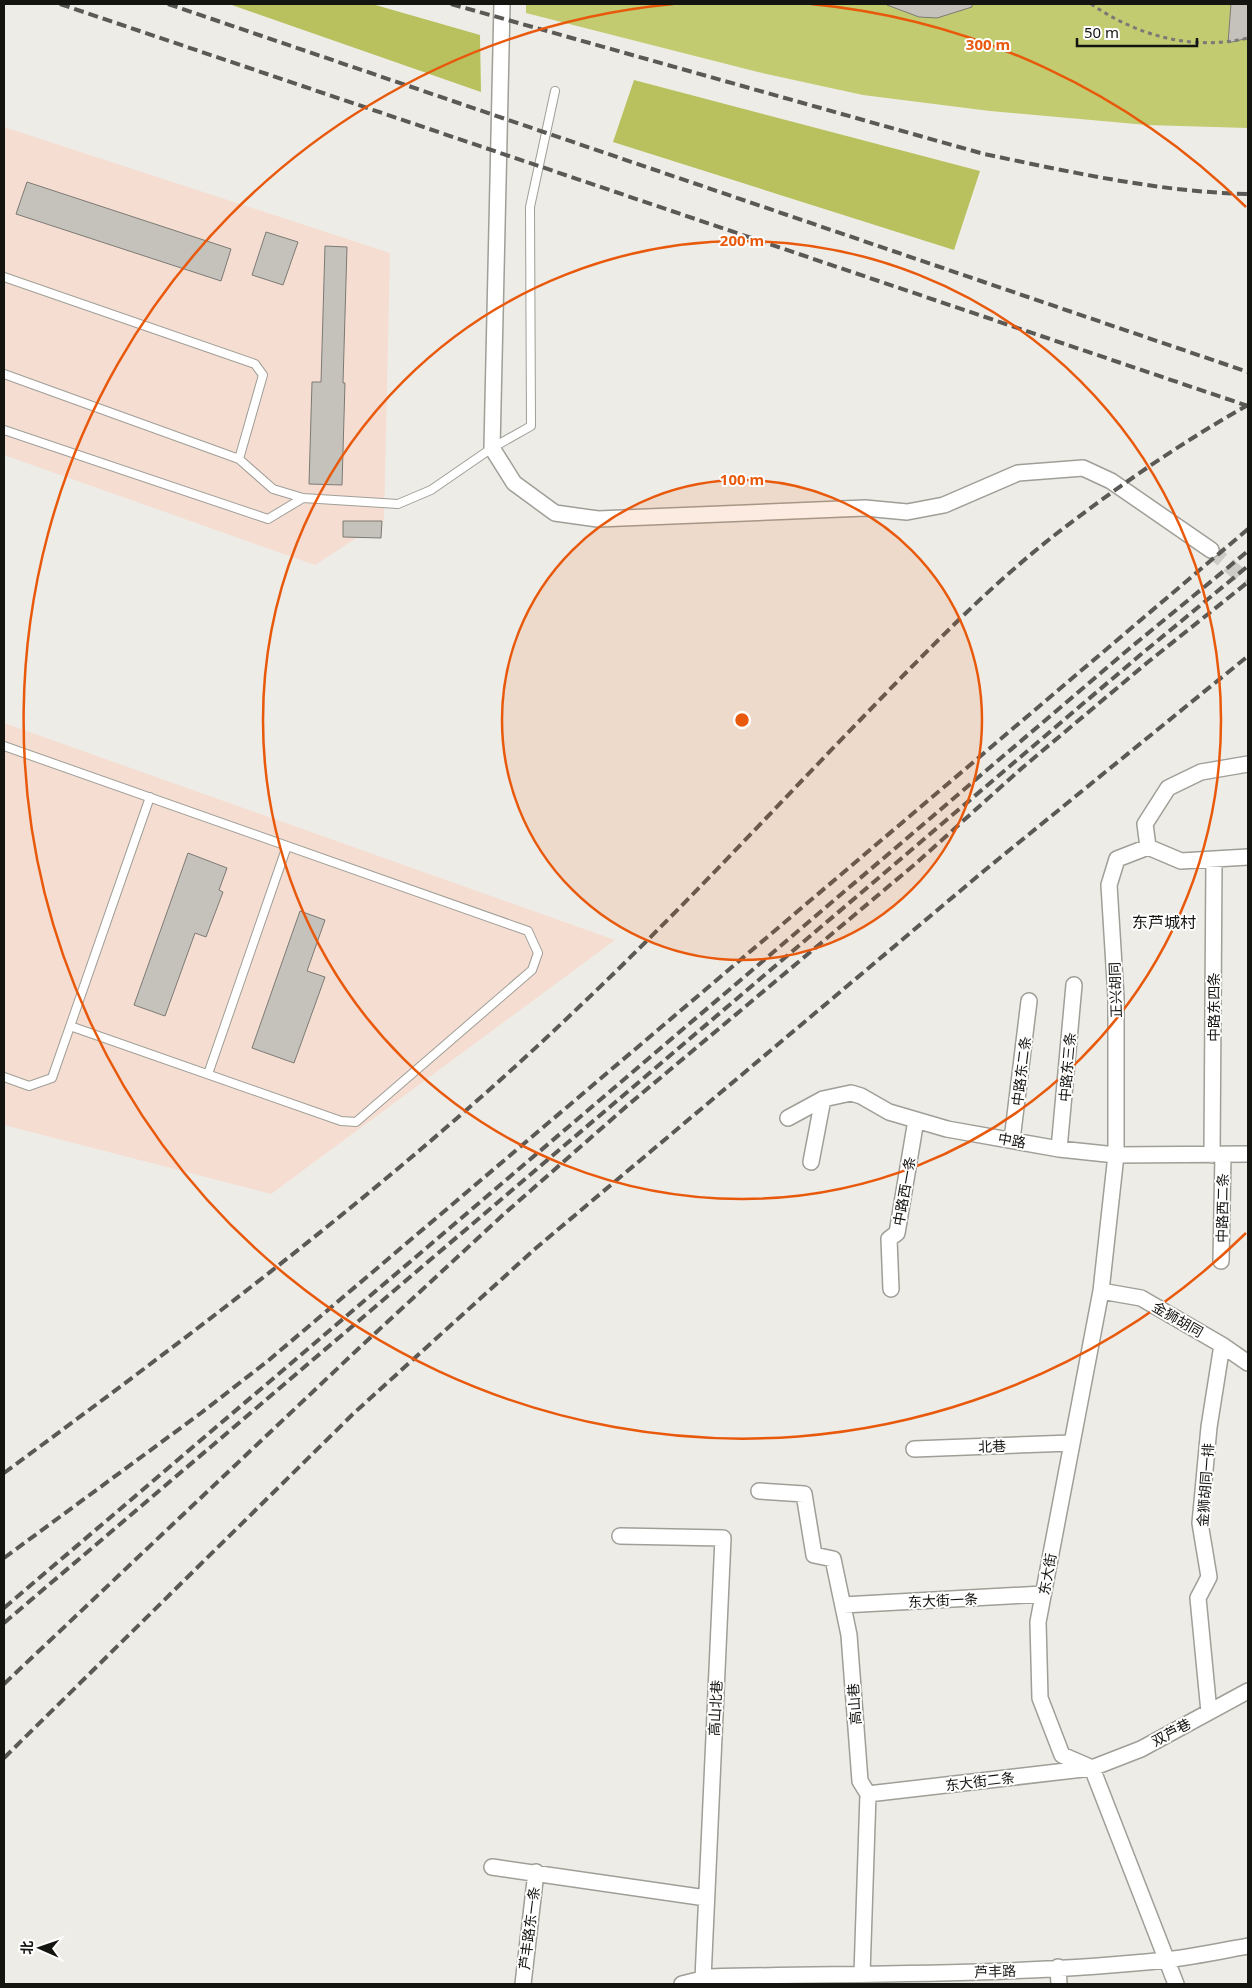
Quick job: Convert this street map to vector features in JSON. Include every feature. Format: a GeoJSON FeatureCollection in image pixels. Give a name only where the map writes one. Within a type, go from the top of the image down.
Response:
{"type":"FeatureCollection","features":[{"type":"Feature","properties":{"kind":"street"},"geometry":{"type":"LineString","coordinates":[[502,4],[492,448],[514,483],[556,513],[598,519],[865,508],[907,512],[944,505],[1018,473],[1083,468],[1111,481],[1211,550]]}},
{"type":"Feature","properties":{"kind":"street"},"geometry":{"type":"LineString","coordinates":[[1248,764],[1200,772],[1168,788],[1145,824],[1148,847],[1181,861],[1248,857]]}},
{"type":"Feature","properties":{"kind":"street","name":"正兴胡同"},"geometry":{"type":"LineString","coordinates":[[1116,1155],[1116,998],[1109,885],[1117,860],[1148,847]]}},
{"type":"Feature","properties":{"kind":"street","name":"中路东四条"},"geometry":{"type":"LineString","coordinates":[[1214,860],[1217,1155]]}},
{"type":"Feature","properties":{"kind":"street","name":"中路东三条"},"geometry":{"type":"LineString","coordinates":[[1059,1149],[1074,985]]}},
{"type":"Feature","properties":{"kind":"street","name":"中路东二条"},"geometry":{"type":"LineString","coordinates":[[1012,1140],[1029,1001]]}},
{"type":"Feature","properties":{"kind":"street","name":"中路"},"geometry":{"type":"LineString","coordinates":[[788,1118],[823,1099],[851,1093],[861,1096],[889,1112],[916,1120],[946,1128],[1059,1149],[1116,1155],[1248,1154]]}},
{"type":"Feature","properties":{"kind":"street"},"geometry":{"type":"LineString","coordinates":[[811,1162],[823,1099]]}},
{"type":"Feature","properties":{"kind":"street","name":"中路西一条"},"geometry":{"type":"LineString","coordinates":[[891,1289],[889,1239],[896,1233],[916,1120]]}},
{"type":"Feature","properties":{"kind":"street","name":"东大街"},"geometry":{"type":"LineString","coordinates":[[1092,1768],[1062,1755],[1040,1698],[1038,1622],[1101,1291],[1116,1155]]}},
{"type":"Feature","properties":{"kind":"street","name":"中路西二条"},"geometry":{"type":"LineString","coordinates":[[1217,1155],[1221,1261]]}},
{"type":"Feature","properties":{"kind":"street","name":"金狮胡同"},"geometry":{"type":"LineString","coordinates":[[1101,1291],[1141,1298],[1222,1345],[1248,1363]]}},
{"type":"Feature","properties":{"kind":"street","name":"金狮胡同一排"},"geometry":{"type":"LineString","coordinates":[[1209,1712],[1198,1598],[1209,1577],[1200,1523],[1209,1427],[1222,1345]]}},
{"type":"Feature","properties":{"kind":"street","name":"北巷"},"geometry":{"type":"LineString","coordinates":[[914,1449],[1071,1443]]}},
{"type":"Feature","properties":{"kind":"street","name":"高山巷"},"geometry":{"type":"LineString","coordinates":[[759,1491],[804,1494],[814,1555],[833,1559],[850,1634],[860,1781],[868,1794],[862,1974]]}},
{"type":"Feature","properties":{"kind":"street","name":"高山北巷"},"geometry":{"type":"LineString","coordinates":[[620,1536],[723,1538],[703,1979]]}},
{"type":"Feature","properties":{"kind":"street","name":"东大街一条"},"geometry":{"type":"LineString","coordinates":[[843,1605],[1043,1594]]}},
{"type":"Feature","properties":{"kind":"street","name":"双芦巷"},"geometry":{"type":"LineString","coordinates":[[1092,1768],[1141,1748],[1248,1691]]}},
{"type":"Feature","properties":{"kind":"street"},"geometry":{"type":"LineString","coordinates":[[1092,1768],[1176,1984]]}},
{"type":"Feature","properties":{"kind":"street","name":"东大街二条"},"geometry":{"type":"LineString","coordinates":[[868,1794],[1092,1768]]}},
{"type":"Feature","properties":{"kind":"street"},"geometry":{"type":"LineString","coordinates":[[492,1867],[706,1898]]}},
{"type":"Feature","properties":{"kind":"street","name":"芦丰路东一条"},"geometry":{"type":"LineString","coordinates":[[523,1984],[536,1872]]}},
{"type":"Feature","properties":{"kind":"street","name":"芦丰路"},"geometry":{"type":"LineString","coordinates":[[682,1984],[710,1977],[799,1980],[862,1974],[999,1971],[1167,1960],[1248,1946]]}},
{"type":"Feature","properties":{"kind":"street"},"geometry":{"type":"LineString","coordinates":[[1058,1967],[1059,1984]]}},
{"type":"Feature","properties":{"kind":"lane"},"geometry":{"type":"LineString","coordinates":[[4,374],[238,459],[273,488],[303,498],[398,504],[431,490],[492,448],[531,426],[530,207],[555,91]]}},
{"type":"Feature","properties":{"kind":"lane"},"geometry":{"type":"LineString","coordinates":[[4,277],[255,364],[263,375],[238,459]]}},
{"type":"Feature","properties":{"kind":"lane"},"geometry":{"type":"LineString","coordinates":[[4,430],[268,519],[303,498]]}},
{"type":"Feature","properties":{"kind":"lane"},"geometry":{"type":"LineString","coordinates":[[4,746],[528,931],[538,953],[532,970],[356,1122],[341,1120],[70,1026]]}},
{"type":"Feature","properties":{"kind":"lane"},"geometry":{"type":"LineString","coordinates":[[4,1077],[29,1086],[52,1078],[150,798]]}},
{"type":"Feature","properties":{"kind":"lane"},"geometry":{"type":"LineString","coordinates":[[208,1074],[287,846]]}},
{"type":"Feature","properties":{"kind":"path"},"geometry":{"type":"LineString","coordinates":[[1091,4],[1132,28],[1167,40],[1228,43],[1248,38]]}},
{"type":"Feature","properties":{"kind":"shaded area"},"geometry":{"type":"Polygon","coordinates":[[[4,127],[390,253],[384,520],[315,565],[4,455],[4,127]]]}},
{"type":"Feature","properties":{"kind":"shaded area"},"geometry":{"type":"Polygon","coordinates":[[[4,723],[615,940],[271,1194],[4,1125],[4,723]]]}},
{"type":"Feature","properties":{"kind":"green space"},"geometry":{"type":"Polygon","coordinates":[[[229,4],[372,4],[480,35],[481,92],[229,4]]]}},
{"type":"Feature","properties":{"kind":"green space"},"geometry":{"type":"Polygon","coordinates":[[[526,4],[1248,4],[1248,128],[1147,125],[990,111],[863,95],[758,72],[526,13],[526,4]]]}},
{"type":"Feature","properties":{"kind":"green space"},"geometry":{"type":"Polygon","coordinates":[[[634,80],[980,171],[954,250],[613,142],[634,80]]]}},
{"type":"Feature","properties":{"kind":"building"},"geometry":{"type":"Polygon","coordinates":[[[887,4],[972,4],[972,7],[937,18],[919,17],[887,4]]]}},
{"type":"Feature","properties":{"kind":"building"},"geometry":{"type":"Polygon","coordinates":[[[1231,4],[1248,4],[1248,38],[1228,43],[1231,4]]]}},
{"type":"Feature","properties":{"kind":"building"},"geometry":{"type":"Polygon","coordinates":[[[27,182],[231,249],[221,281],[16,214],[27,182]]]}},
{"type":"Feature","properties":{"kind":"building"},"geometry":{"type":"Polygon","coordinates":[[[266,232],[298,242],[283,285],[252,275],[266,232]]]}},
{"type":"Feature","properties":{"kind":"building"},"geometry":{"type":"Polygon","coordinates":[[[325,246],[347,247],[342,485],[309,484],[312,382],[321,382],[325,246]]]}},
{"type":"Feature","properties":{"kind":"building"},"geometry":{"type":"Polygon","coordinates":[[[343,521],[382,521],[381,538],[343,537],[343,521]]]}},
{"type":"Feature","properties":{"kind":"building"},"geometry":{"type":"Polygon","coordinates":[[[188,853],[227,868],[219,890],[223,892],[206,937],[195,933],[165,1016],[134,1005],[188,853]]]}},
{"type":"Feature","properties":{"kind":"building"},"geometry":{"type":"Polygon","coordinates":[[[300,911],[325,920],[307,971],[325,977],[294,1063],[252,1048],[300,911]]]}},
{"type":"Feature","properties":{"kind":"tunnel"},"geometry":{"type":"LineString","coordinates":[[1211,550],[1248,582]]}},
{"type":"Feature","properties":{"kind":"railway"},"geometry":{"type":"LineString","coordinates":[[60,4],[1248,406]]}},
{"type":"Feature","properties":{"kind":"railway"},"geometry":{"type":"LineString","coordinates":[[168,4],[1248,372]]}},
{"type":"Feature","properties":{"kind":"railway"},"geometry":{"type":"LineString","coordinates":[[451,4],[984,154],[1115,180],[1181,189],[1248,194]]}},
{"type":"Feature","properties":{"kind":"railway"},"geometry":{"type":"LineString","coordinates":[[4,1473],[227,1306],[300,1248],[372,1190],[513,1068],[581,1005],[653,934],[933,645],[1005,576],[1079,516],[1126,482],[1199,434],[1248,405]]}},
{"type":"Feature","properties":{"kind":"railway"},"geometry":{"type":"LineString","coordinates":[[4,1558],[201,1413],[269,1360],[1248,529]]}},
{"type":"Feature","properties":{"kind":"railway"},"geometry":{"type":"LineString","coordinates":[[4,1608],[1130,648],[1248,551]]}},
{"type":"Feature","properties":{"kind":"railway"},"geometry":{"type":"LineString","coordinates":[[4,1623],[1139,656],[1248,566]]}},
{"type":"Feature","properties":{"kind":"railway"},"geometry":{"type":"LineString","coordinates":[[4,1684],[357,1350],[504,1214],[628,1105],[914,865],[1022,768],[1148,662],[1248,582]]}},
{"type":"Feature","properties":{"kind":"railway"},"geometry":{"type":"LineString","coordinates":[[4,1758],[354,1413],[536,1248],[985,870],[1248,656]]}},
{"type":"Feature","properties":{"kind":"district","name":"东芦城村"},"geometry":{"type":"Point","coordinates":[1164,922]}}]}
